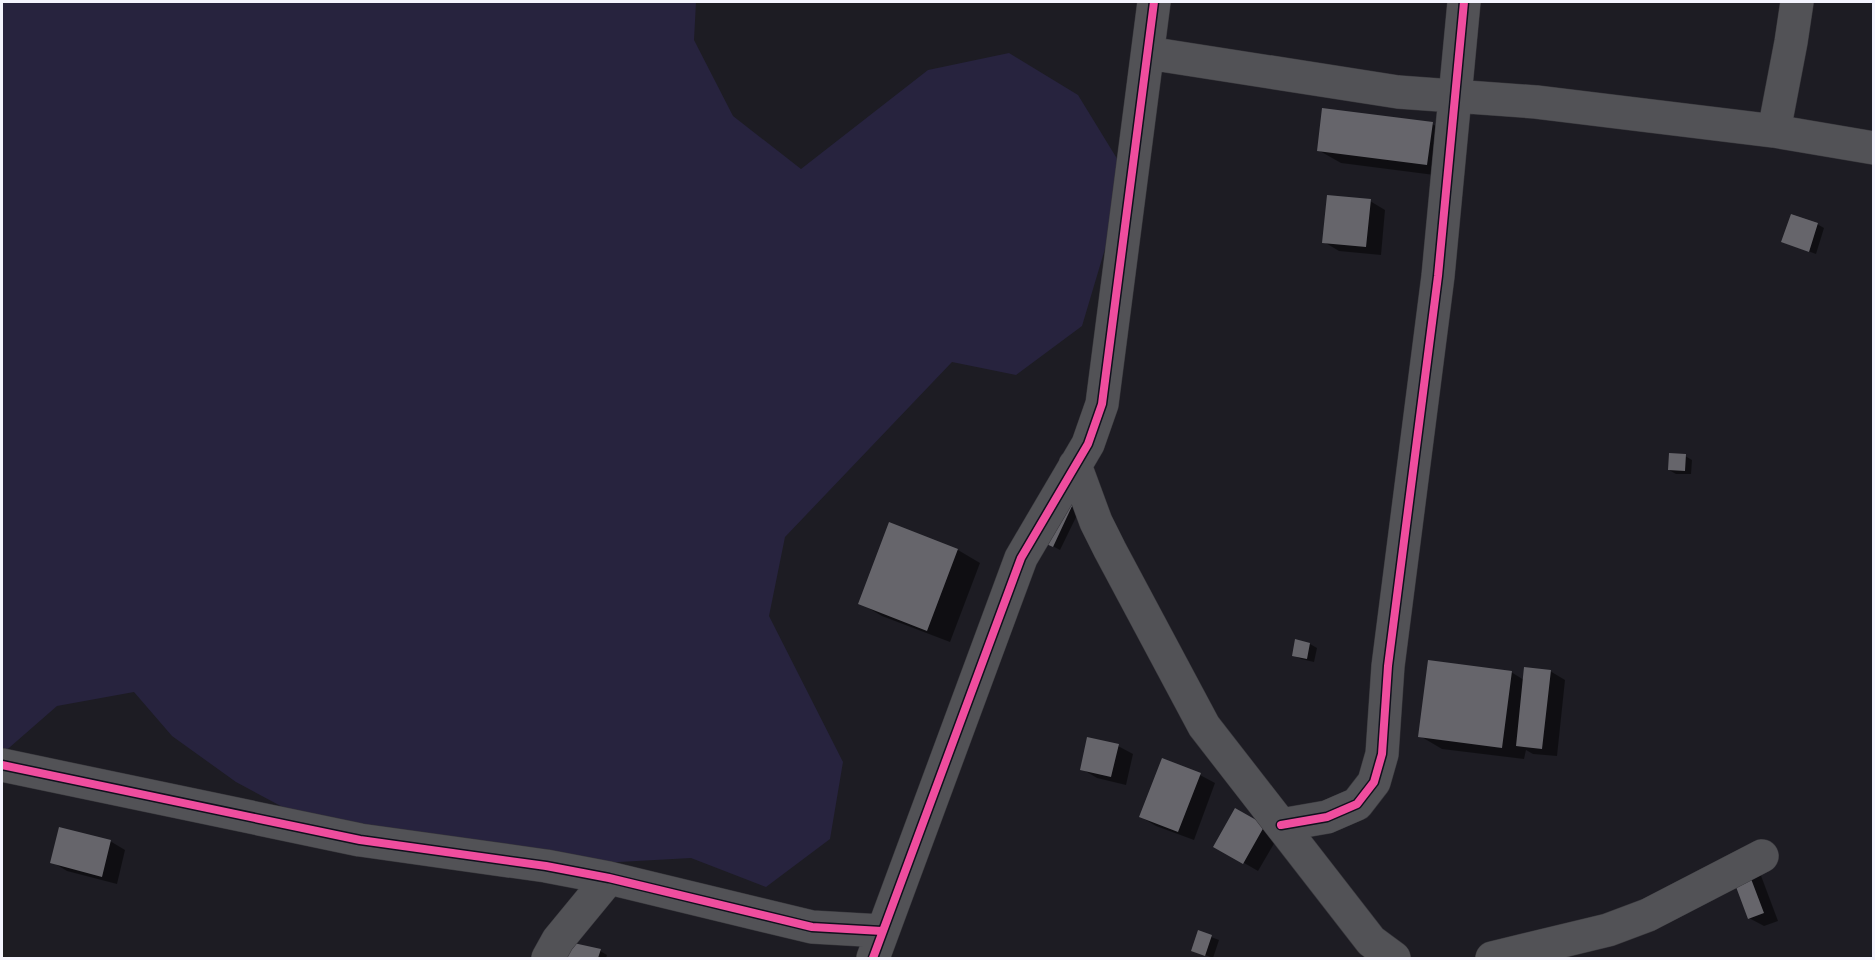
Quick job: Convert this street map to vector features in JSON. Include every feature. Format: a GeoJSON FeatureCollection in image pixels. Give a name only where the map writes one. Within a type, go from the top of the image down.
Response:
{"type":"FeatureCollection","features":[{"type":"Feature","properties":{"kind":"street"},"geometry":{"type":"LineString","coordinates":[[2,765],[360,840],[546,866],[609,878],[878,945],[1021,558],[1088,444],[1102,404],[1154,2]]}},
{"type":"Feature","properties":{"kind":"street"},"geometry":{"type":"LineString","coordinates":[[1281,825],[1327,817],[1357,804],[1374,782],[1382,754],[1388,666],[1438,276],[1464,2]]}},
{"type":"Feature","properties":{"kind":"street"},"geometry":{"type":"LineString","coordinates":[[1774,131],[1797,2]]}},
{"type":"Feature","properties":{"kind":"street"},"geometry":{"type":"LineString","coordinates":[[1148,53],[1398,92],[1455,98],[1536,102],[1774,131],[1874,148]]}},
{"type":"Feature","properties":{"kind":"street"},"geometry":{"type":"LineString","coordinates":[[1075,465],[1105,541],[1204,726],[1371,942],[1394,958]]}},
{"type":"Feature","properties":{"kind":"street"},"geometry":{"type":"LineString","coordinates":[[1492,958],[1608,930],[1648,915],[1762,856]]}},
{"type":"Feature","properties":{"kind":"street"},"geometry":{"type":"LineString","coordinates":[[548,958],[558,940],[609,878]]}},
{"type":"Feature","properties":{"kind":"shaded area"},"geometry":{"type":"Polygon","coordinates":[[[2,2],[696,2],[694,40],[733,116],[801,169],[928,70],[1009,53],[1078,95],[1127,175],[1082,326],[1016,375],[952,362],[785,537],[769,616],[843,762],[830,839],[766,887],[691,858],[546,866],[307,820],[236,782],[172,736],[134,692],[57,706],[2,754],[2,2]]]}},
{"type":"Feature","properties":{"kind":"building"},"geometry":{"type":"Polygon","coordinates":[[[1322,108],[1433,122],[1427,165],[1317,151],[1322,108]]]}},
{"type":"Feature","properties":{"kind":"building"},"geometry":{"type":"Polygon","coordinates":[[[1327,195],[1371,199],[1366,247],[1322,243],[1327,195]]]}},
{"type":"Feature","properties":{"kind":"building"},"geometry":{"type":"Polygon","coordinates":[[[1791,214],[1818,223],[1809,252],[1781,242],[1791,214]]]}},
{"type":"Feature","properties":{"kind":"building"},"geometry":{"type":"Polygon","coordinates":[[[1669,453],[1686,454],[1685,471],[1668,470],[1669,453]]]}},
{"type":"Feature","properties":{"kind":"building"},"geometry":{"type":"Polygon","coordinates":[[[1064,499],[1073,504],[1053,547],[1044,543],[1064,499]]]}},
{"type":"Feature","properties":{"kind":"building"},"geometry":{"type":"Polygon","coordinates":[[[889,522],[958,549],[927,631],[858,604],[889,522]]]}},
{"type":"Feature","properties":{"kind":"building"},"geometry":{"type":"Polygon","coordinates":[[[1295,639],[1310,643],[1307,659],[1292,656],[1295,639]]]}},
{"type":"Feature","properties":{"kind":"building"},"geometry":{"type":"Polygon","coordinates":[[[1428,660],[1512,671],[1502,748],[1418,737],[1428,660]]]}},
{"type":"Feature","properties":{"kind":"building"},"geometry":{"type":"Polygon","coordinates":[[[1524,667],[1551,670],[1542,749],[1516,746],[1524,667]]]}},
{"type":"Feature","properties":{"kind":"building"},"geometry":{"type":"Polygon","coordinates":[[[1087,737],[1119,744],[1111,777],[1080,770],[1087,737]]]}},
{"type":"Feature","properties":{"kind":"building"},"geometry":{"type":"Polygon","coordinates":[[[1162,758],[1201,773],[1178,832],[1139,817],[1162,758]]]}},
{"type":"Feature","properties":{"kind":"building"},"geometry":{"type":"Polygon","coordinates":[[[1235,808],[1265,825],[1243,864],[1213,847],[1235,808]]]}},
{"type":"Feature","properties":{"kind":"building"},"geometry":{"type":"Polygon","coordinates":[[[59,827],[111,840],[102,877],[50,863],[59,827]]]}},
{"type":"Feature","properties":{"kind":"building"},"geometry":{"type":"Polygon","coordinates":[[[1742,855],[1764,913],[1748,919],[1726,860],[1742,855]]]}},
{"type":"Feature","properties":{"kind":"building"},"geometry":{"type":"Polygon","coordinates":[[[1198,930],[1212,935],[1205,956],[1191,951],[1198,930]]]}},
{"type":"Feature","properties":{"kind":"building"},"geometry":{"type":"Polygon","coordinates":[[[569,942],[601,949],[598,958],[564,958],[569,942]]]}},
{"type":"Feature","properties":{"kind":"cycle path"},"geometry":{"type":"LineString","coordinates":[[873,958],[1021,558],[1088,444],[1102,404],[1154,2]]}},
{"type":"Feature","properties":{"kind":"cycle path"},"geometry":{"type":"LineString","coordinates":[[1281,825],[1327,817],[1357,804],[1374,782],[1382,754],[1388,666],[1438,276],[1464,2]]}},
{"type":"Feature","properties":{"kind":"cycle path"},"geometry":{"type":"LineString","coordinates":[[2,765],[360,840],[546,866],[609,878],[812,927],[882,931]]}}]}
